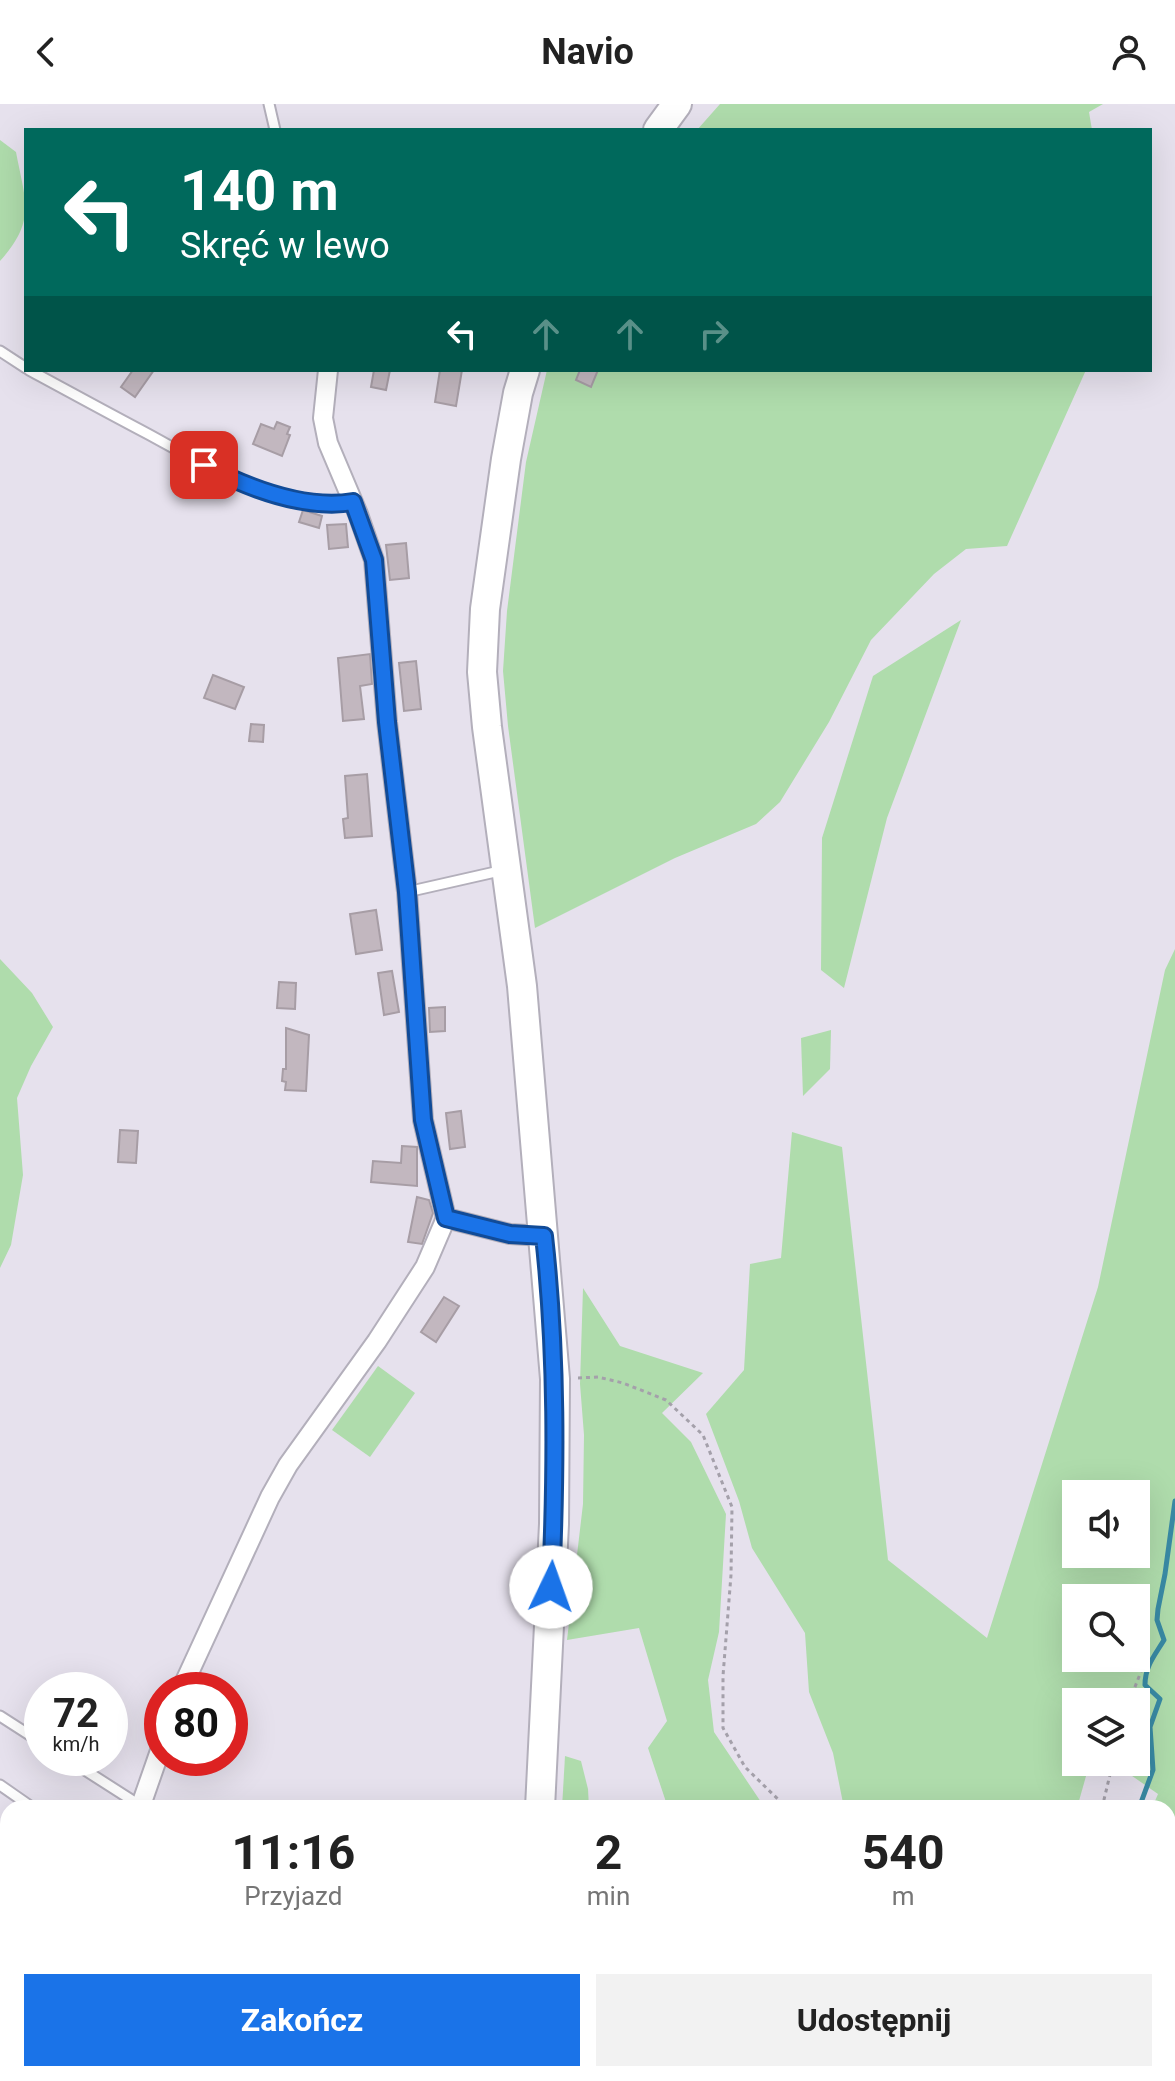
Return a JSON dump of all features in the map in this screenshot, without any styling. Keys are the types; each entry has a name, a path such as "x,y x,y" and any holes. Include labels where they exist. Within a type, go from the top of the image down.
{"highway":[{"path":"659,128 677,104"},
{"path":"524,372 506,459 485,609 482,672 522,986 555,1379 555,1489 540,1800"}],"street":[{"path":"189,1672 270,1497 288,1465 377,1341 425,1267 446,1218 423,1120 407,892 387,722 374,560 325,431 324,398 328,372"},
{"path":"446,1218 510,1234 544,1236"},
{"path":"142,1800 151,1776"}],"lane":[{"path":"269,104 275,128"},
{"path":"0,351 24,366"},
{"path":"34,372 229,478 284,497 330,506 353,502"},
{"path":"407,892 507,869"},
{"path":"0,1716 24,1731"},
{"path":"93,1776 129,1800"},
{"path":"0,1785 22,1800"}],"path":[{"path":"555,1379 598,1377 623,1383 666,1400 703,1435 732,1507 723,1728 745,1767 779,1800"},
{"path":"1104,1800 1110,1776"}],"green space":[{"path":"720,104 1103,104 1089,112 1092,128 699,128"},
{"path":"0,140 16,152 24,192 24,221 12,247 0,261"},
{"path":"547,372 1085,372 1007,546 966,549 934,574 871,640 829,722 780,802 756,824 675,858 535,928 503,671 507,611 526,462"},
{"path":"961,620 887,818 844,988 821,970 822,838 873,676"},
{"path":"1175,949 1175,1800 1155,1800 1158,1794 1132,1776 1150,1776 1150,1688 1062,1688 1062,1776 1086,1776 1079,1800 842,1800 833,1753 809,1692 805,1633 752,1548 739,1501 706,1414 744,1370 750,1264 781,1258 792,1132 842,1147 888,1560 987,1638 1098,1287 1165,970"},
{"path":"0,959 32,993 53,1027 17,1098 23,1175 11,1245 0,1268"},
{"path":"831,1030 830,1069 803,1096 801,1038"},
{"path":"583,1288 620,1346 703,1373 662,1413 691,1442 726,1514 719,1632 708,1680 714,1732 760,1800 665,1800 648,1748 667,1721 639,1628 567,1640 583,1504 584,1435 580,1384"},
{"path":"378,1366 415,1393 370,1457 332,1430"},
{"path":"565,1756 581,1761 589,1800 562,1800"}],"building":[{"path":"132,372 153,372 135,397 121,387"},
{"path":"374,372 390,372 386,390 371,387"},
{"path":"440,372 462,372 456,406 435,402"},
{"path":"579,372 597,372 591,387 576,380"},
{"path":"277,422 290,427 282,456 253,444 261,424 274,429"},
{"path":"303,510 322,516 319,528 299,522"},
{"path":"346,524 348,547 329,549 327,525"},
{"path":"406,543 409,578 390,580 386,545"},
{"path":"370,654 372,684 360,686 364,719 343,721 338,658"},
{"path":"416,661 421,709 404,711 399,663"},
{"path":"213,675 244,687 235,709 204,698"},
{"path":"251,724 264,725 263,742 249,741"},
{"path":"367,774 372,836 345,838 343,819 348,818 345,776"},
{"path":"376,910 382,950 356,954 350,914"},
{"path":"392,971 399,1012 384,1015 378,973"},
{"path":"279,982 296,983 295,1009 277,1008"},
{"path":"445,1007 445,1031 430,1032 429,1008"},
{"path":"286,1028 309,1035 306,1091 285,1090 286,1082 282,1081 283,1069 286,1069"},
{"path":"461,1111 465,1147 450,1149 446,1113"},
{"path":"120,1130 138,1131 136,1163 118,1162"},
{"path":"402,1146 417,1147 417,1186 371,1182 373,1161 401,1163"},
{"path":"417,1197 429,1200 433,1213 422,1244 408,1242"},
{"path":"444,1297 459,1306 436,1342 421,1332"}],"waterway":[{"path":"1142,1800 1153,1770 1150,1727 1160,1699 1145,1685 1145,1678 1164,1640 1157,1620 1175,1501"}],"route":[{"path":"204,465 229,478 284,497 330,506 353,502 374,560 387,722 407,892 423,1120 446,1218 510,1234 544,1236 555,1379 551,1587"}]}
